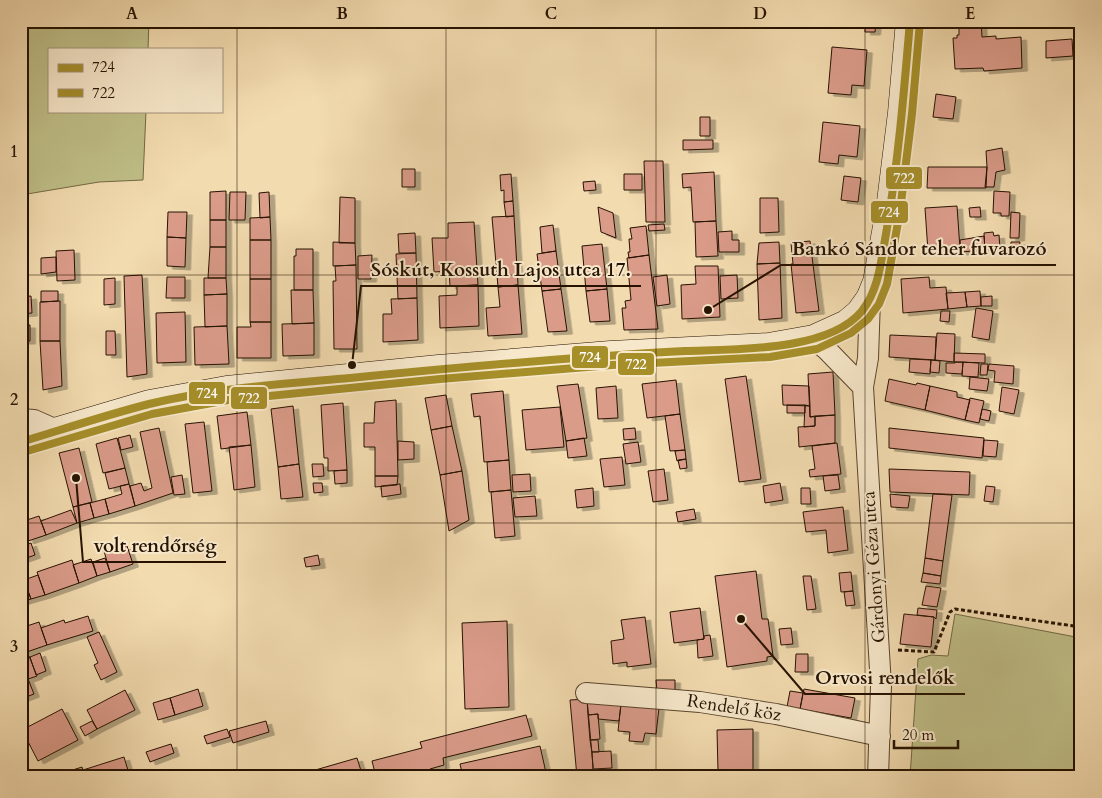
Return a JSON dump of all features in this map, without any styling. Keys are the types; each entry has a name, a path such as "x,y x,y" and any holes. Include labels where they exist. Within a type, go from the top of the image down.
{"street":[{"path":"21,442 150,404 227,390 449,368 611,355 769,348 814,339 847,324 860,313 870,299 877,282 890,210 902,113 910,21"},
{"name":"Gárdonyi Géza utca","path":"870,299 868,358 863,387 882,686 878,777"},
{"path":"814,339 863,387"},
{"path":"21,419 34,420 58,431"},
{"name":"Rendelő köz","path":"586,693 700,702 776,714 880,736"}],"path":[{"path":"880,649 934,652 950,612 955,608 1081,628"}],"shaded area":[{"path":"21,21 149,21 148,48 48,48 48,112 146,112 143,180 99,182 21,195"},
{"path":"955,614 1081,638 1081,777 910,777 918,659 931,655 948,656"}],"building":[{"path":"861,21 876,21 875,32 865,32 865,24 861,24"},
{"path":"959,21 981,21 982,37 996,36 996,39 1021,37 1022,68 984,71 983,68 955,69 953,38 957,38 957,35 959,35"},
{"path":"1072,39 1073,56 1046,58 1046,41"},
{"path":"832,47 867,50 864,86 852,85 851,95 828,93"},
{"path":"936,94 956,97 953,119 933,117"},
{"path":"700,117 710,117 710,136 700,136"},
{"path":"823,122 860,126 857,157 839,155 838,164 819,162"},
{"path":"683,140 713,140 713,149 683,150"},
{"path":"1002,148 1005,170 996,172 994,187 985,187 986,151"},
{"path":"644,161 663,161 665,222 646,222"},
{"path":"928,167 987,167 986,188 927,188"},
{"path":"402,169 415,169 415,187 402,187"},
{"path":"714,172 716,221 693,222 691,187 683,188 682,174"},
{"path":"511,174 513,201 504,202 504,190 501,191 500,175"},
{"path":"624,174 642,174 642,190 624,190"},
{"path":"844,176 861,178 858,202 841,200"},
{"path":"595,181 596,190 584,191 583,182"},
{"path":"226,191 226,220 210,220 210,192"},
{"path":"994,191 1010,192 1009,216 993,213"},
{"path":"230,192 246,192 245,220 229,220"},
{"path":"269,192 270,217 260,218 259,193"},
{"path":"340,197 355,198 355,243 339,243"},
{"path":"760,198 778,198 779,232 760,233"},
{"path":"513,201 514,216 506,217 504,202"},
{"path":"957,206 960,249 928,252 925,208"},
{"path":"598,207 613,213 616,238 601,232"},
{"path":"980,207 981,217 970,217 969,208"},
{"path":"168,212 187,212 186,238 167,237"},
{"path":"1011,212 1020,213 1019,238 1010,238"},
{"path":"514,216 518,285 498,287 492,217"},
{"path":"270,217 271,240 250,240 250,218"},
{"path":"210,220 226,220 226,247 210,247"},
{"path":"716,221 718,256 696,257 695,222"},
{"path":"474,222 478,285 450,286 449,271 434,272 432,238 448,238 448,223"},
{"path":"664,224 665,230 649,231 648,225"},
{"path":"553,225 556,251 542,253 540,227"},
{"path":"646,226 649,255 629,258 629,239 632,239 630,228"},
{"path":"732,231 732,240 739,240 739,252 719,252 718,232"},
{"path":"993,232 994,236 999,235 1000,249 985,250 984,233"},
{"path":"415,233 416,253 399,253 398,234"},
{"path":"984,236 985,250 961,252 960,240"},
{"path":"167,237 186,238 185,267 167,266"},
{"path":"250,240 271,240 271,279 250,279"},
{"path":"810,241 819,311 796,313 791,243"},
{"path":"333,242 355,243 356,265 333,266"},
{"path":"779,242 780,263 757,264 759,243"},
{"path":"1011,242 1020,242 1019,250 1011,250"},
{"path":"602,244 607,289 586,291 582,246"},
{"path":"210,247 226,247 226,278 208,278"},
{"path":"296,249 313,249 313,290 294,290 294,256 296,256"},
{"path":"74,250 75,280 57,281 56,251"},
{"path":"556,251 561,289 542,291 537,254"},
{"path":"416,253 417,298 398,299 396,254"},
{"path":"372,255 371,279 358,279 358,256"},
{"path":"649,255 658,329 624,330 622,308 626,308 625,301 631,300 627,258"},
{"path":"56,257 56,272 41,274 41,258"},
{"path":"780,263 782,318 759,320 757,264"},
{"path":"356,265 357,349 334,349 333,281 336,281 335,266"},
{"path":"695,266 718,266 720,317 682,319 681,285 696,284"},
{"path":"142,275 147,374 127,377 124,276"},
{"path":"667,275 670,304 657,306 653,277"},
{"path":"737,275 738,298 721,299 720,276"},
{"path":"167,277 185,277 185,298 166,298"},
{"path":"929,277 930,288 946,287 948,309 903,313 901,279"},
{"path":"115,278 115,304 104,305 104,279"},
{"path":"204,278 226,278 227,294 204,295"},
{"path":"250,279 271,279 271,322 250,322"},
{"path":"478,285 479,326 440,328 439,296 457,295 457,286"},
{"path":"518,285 522,334 488,336 486,308 500,307 498,287"},
{"path":"561,289 567,331 548,332 542,291"},
{"path":"607,289 610,321 590,322 586,291"},
{"path":"291,290 313,290 314,323 292,324"},
{"path":"41,291 58,291 58,301 41,302"},
{"path":"980,291 981,306 967,307 965,292"},
{"path":"965,292 967,307 948,309 946,293"},
{"path":"227,294 227,326 205,327 204,295"},
{"path":"31,296 32,313 21,314 21,297"},
{"path":"992,296 992,306 981,306 981,297"},
{"path":"417,298 418,340 383,342 383,314 392,314 391,299"},
{"path":"60,301 60,341 40,341 40,302"},
{"path":"976,308 993,311 989,340 972,337"},
{"path":"941,311 950,311 949,322 940,321"},
{"path":"185,312 186,362 157,363 156,313"},
{"path":"250,322 271,322 271,358 237,358 237,327 251,327"},
{"path":"314,323 314,355 283,356 282,324"},
{"path":"21,325 30,325 30,341 21,341"},
{"path":"227,326 229,364 195,365 194,327"},
{"path":"106,331 115,331 116,355 106,355"},
{"path":"937,333 955,334 954,362 935,360"},
{"path":"890,335 936,337 935,360 889,357"},
{"path":"40,341 60,341 62,386 43,390"},
{"path":"954,353 985,354 985,363 954,362"},
{"path":"910,359 931,360 930,374 909,372"},
{"path":"931,360 940,361 939,373 930,372"},
{"path":"963,362 962,374 946,373 946,363"},
{"path":"963,362 979,363 978,377 962,376"},
{"path":"981,364 988,364 987,375 980,375"},
{"path":"989,364 1014,366 1013,384 994,382 995,371 988,370"},
{"path":"833,372 835,415 810,417 808,374"},
{"path":"746,376 761,479 739,482 725,379"},
{"path":"970,377 989,379 987,391 969,389"},
{"path":"889,379 930,386 925,410 885,401"},
{"path":"676,380 680,414 647,418 642,384"},
{"path":"578,384 587,438 566,441 557,386"},
{"path":"782,385 809,386 810,406 783,405"},
{"path":"616,386 618,418 598,419 596,388"},
{"path":"930,386 957,392 957,397 970,400 965,420 925,410"},
{"path":"1002,387 1019,390 1014,414 999,411"},
{"path":"503,391 509,460 484,462 480,416 474,417 471,394"},
{"path":"446,395 452,426 431,430 425,398"},
{"path":"970,398 984,401 979,423 965,420"},
{"path":"396,400 398,476 375,476 375,447 364,447 364,423 374,423 375,402"},
{"path":"343,403 347,470 328,471 328,458 324,458 321,405"},
{"path":"787,405 805,405 805,413 787,413"},
{"path":"805,405 810,406 810,417 815,416 815,426 804,427"},
{"path":"293,406 299,464 278,467 271,409"},
{"path":"560,407 564,447 526,450 522,410"},
{"path":"982,409 991,411 989,421 980,419"},
{"path":"247,412 251,445 221,449 217,416"},
{"path":"680,414 685,450 670,451 665,416"},
{"path":"835,415 835,443 799,447 798,427 815,426 815,416"},
{"path":"204,422 212,491 193,493 185,424"},
{"path":"452,426 462,471 440,475 431,430"},
{"path":"159,428 173,493 135,506 130,486 141,483 144,491 152,488 140,432"},
{"path":"635,428 636,439 624,440 623,429"},
{"path":"889,428 984,438 982,458 889,448"},
{"path":"130,435 133,447 121,450 118,438"},
{"path":"117,438 125,468 103,473 96,444"},
{"path":"584,438 587,456 568,458 566,441"},
{"path":"984,440 998,441 996,457 983,456"},
{"path":"398,441 414,442 414,459 398,460"},
{"path":"638,442 641,462 626,464 623,444"},
{"path":"837,443 841,474 810,477 809,470 815,469 812,446"},
{"path":"251,445 255,487 234,490 229,447"},
{"path":"79,448 92,502 73,507 59,453"},
{"path":"685,450 686,459 677,461 675,451"},
{"path":"622,457 625,485 604,487 600,459"},
{"path":"686,459 687,468 680,469 678,460"},
{"path":"509,460 511,490 489,492 487,462"},
{"path":"299,464 303,497 281,499 278,467"},
{"path":"312,464 323,464 324,476 313,477"},
{"path":"125,468 129,484 109,489 105,473"},
{"path":"664,469 668,500 653,502 648,471"},
{"path":"889,469 970,472 969,495 890,492"},
{"path":"347,470 347,483 335,484 334,471"},
{"path":"462,471 469,520 449,531 440,475"},
{"path":"530,474 531,491 513,492 512,475"},
{"path":"182,475 185,494 174,495 171,477"},
{"path":"838,475 840,489 825,491 823,476"},
{"path":"375,476 398,476 397,485 375,487"},
{"path":"313,483 322,483 323,492 314,493"},
{"path":"780,483 783,500 765,503 763,486"},
{"path":"129,484 135,506 109,514 105,499 122,494 120,486"},
{"path":"400,484 401,494 382,497 381,486"},
{"path":"986,486 995,487 993,502 984,501"},
{"path":"593,488 594,506 577,508 575,490"},
{"path":"801,488 810,488 811,504 801,504"},
{"path":"511,490 515,536 495,538 491,492"},
{"path":"890,494 910,496 908,508 891,507"},
{"path":"933,494 952,495 943,561 925,558"},
{"path":"535,496 537,516 515,517 513,498"},
{"path":"105,499 109,514 94,518 90,503"},
{"path":"90,503 94,518 77,523 73,507"},
{"path":"843,507 848,550 828,553 826,530 806,532 803,512"},
{"path":"694,509 696,519 678,522 676,512"},
{"path":"71,510 77,523 46,535 41,521"},
{"path":"39,516 46,535 28,541 21,522"},
{"path":"31,543 35,555 21,560 21,547"},
{"path":"127,546 133,564 110,572 104,551"},
{"path":"318,555 320,565 306,567 304,558"},
{"path":"105,558 110,572 97,576 93,562"},
{"path":"925,558 943,561 941,576 923,573"},
{"path":"91,559 97,576 79,583 73,565"},
{"path":"72,560 79,583 45,595 37,572"},
{"path":"756,571 762,619 768,619 773,656 767,657 767,661 727,667 715,576"},
{"path":"851,572 853,591 841,592 839,573"},
{"path":"923,573 941,576 940,584 921,582"},
{"path":"38,575 45,595 31,599 24,580"},
{"path":"803,576 811,576 816,609 807,610"},
{"path":"21,578 23,578 31,599 21,602"},
{"path":"926,586 941,588 937,607 922,605"},
{"path":"853,591 855,605 846,606 844,592"},
{"path":"700,608 704,639 674,643 670,612"},
{"path":"918,608 937,610 936,619 934,617 917,615"},
{"path":"904,614 934,617 931,647 900,644"},
{"path":"88,616 93,631 47,645 41,628 64,620 65,623"},
{"path":"645,617 651,664 627,667 627,662 613,664 611,641 624,639 621,620"},
{"path":"507,621 509,707 465,709 462,623"},
{"path":"39,622 47,645 21,654 21,628"},
{"path":"791,628 793,644 781,645 779,629"},
{"path":"99,632 117,672 101,680 94,665 98,663 87,637"},
{"path":"710,635 713,656 698,658 697,640 704,639 704,636"},
{"path":"40,653 46,671 36,675 30,657"},
{"path":"796,654 808,654 808,672 795,672"},
{"path":"29,656 37,676 28,679 34,694 21,699 21,659"},
{"path":"656,680 675,680 675,692 657,692"},
{"path":"198,689 203,706 175,715 170,698"},
{"path":"804,689 855,698 851,718 800,709"},
{"path":"125,690 135,710 97,729 87,710"},
{"path":"790,691 803,693 800,709 787,707"},
{"path":"170,698 175,715 158,720 153,703"},
{"path":"587,699 594,777 577,777 570,700"},
{"path":"587,699 621,704 619,721 598,719 598,714 588,715"},
{"path":"621,704 659,708 656,734 645,733 643,742 629,741 630,732 618,731"},
{"path":"62,709 78,740 38,761 22,730"},
{"path":"598,714 600,739 590,740 588,715"},
{"path":"526,715 532,736 443,758 444,765 430,769 432,777 376,777 372,761 422,748 420,742"},
{"path":"92,721 97,729 85,736 80,727"},
{"path":"266,721 269,732 233,743 229,731"},
{"path":"227,729 230,737 207,744 204,736"},
{"path":"753,729 753,770 718,771 717,730"},
{"path":"590,740 598,740 599,752 592,752"},
{"path":"171,744 174,753 150,762 146,752"},
{"path":"540,746 547,777 463,777 460,764"},
{"path":"611,751 612,768 593,769 592,752"},
{"path":"124,757 130,777 86,777 83,770"},
{"path":"357,758 363,777 291,777"},
{"path":"82,767 86,777 51,777"}],"transit line":[{"name":"724","path":"21,442 149,404 224,390 559,359 780,346 827,334 847,324 862,311 868,302 879,274 897,155 910,21"},
{"name":"722","path":"24,452 152,414 228,400 440,379 612,365 770,357 817,349 851,333 868,319 879,304 887,284 900,211 912,114 920,22"}],"place":[{"name":"Bankó Sándor teher fuvarozó","path":"708,310"},
{"name":"Sóskút, Kossuth Lajos utca 17.","path":"352,365"},
{"name":"volt rendőrség","path":"76,478"},
{"name":"Orvosi rendelők","path":"741,619"}]}
